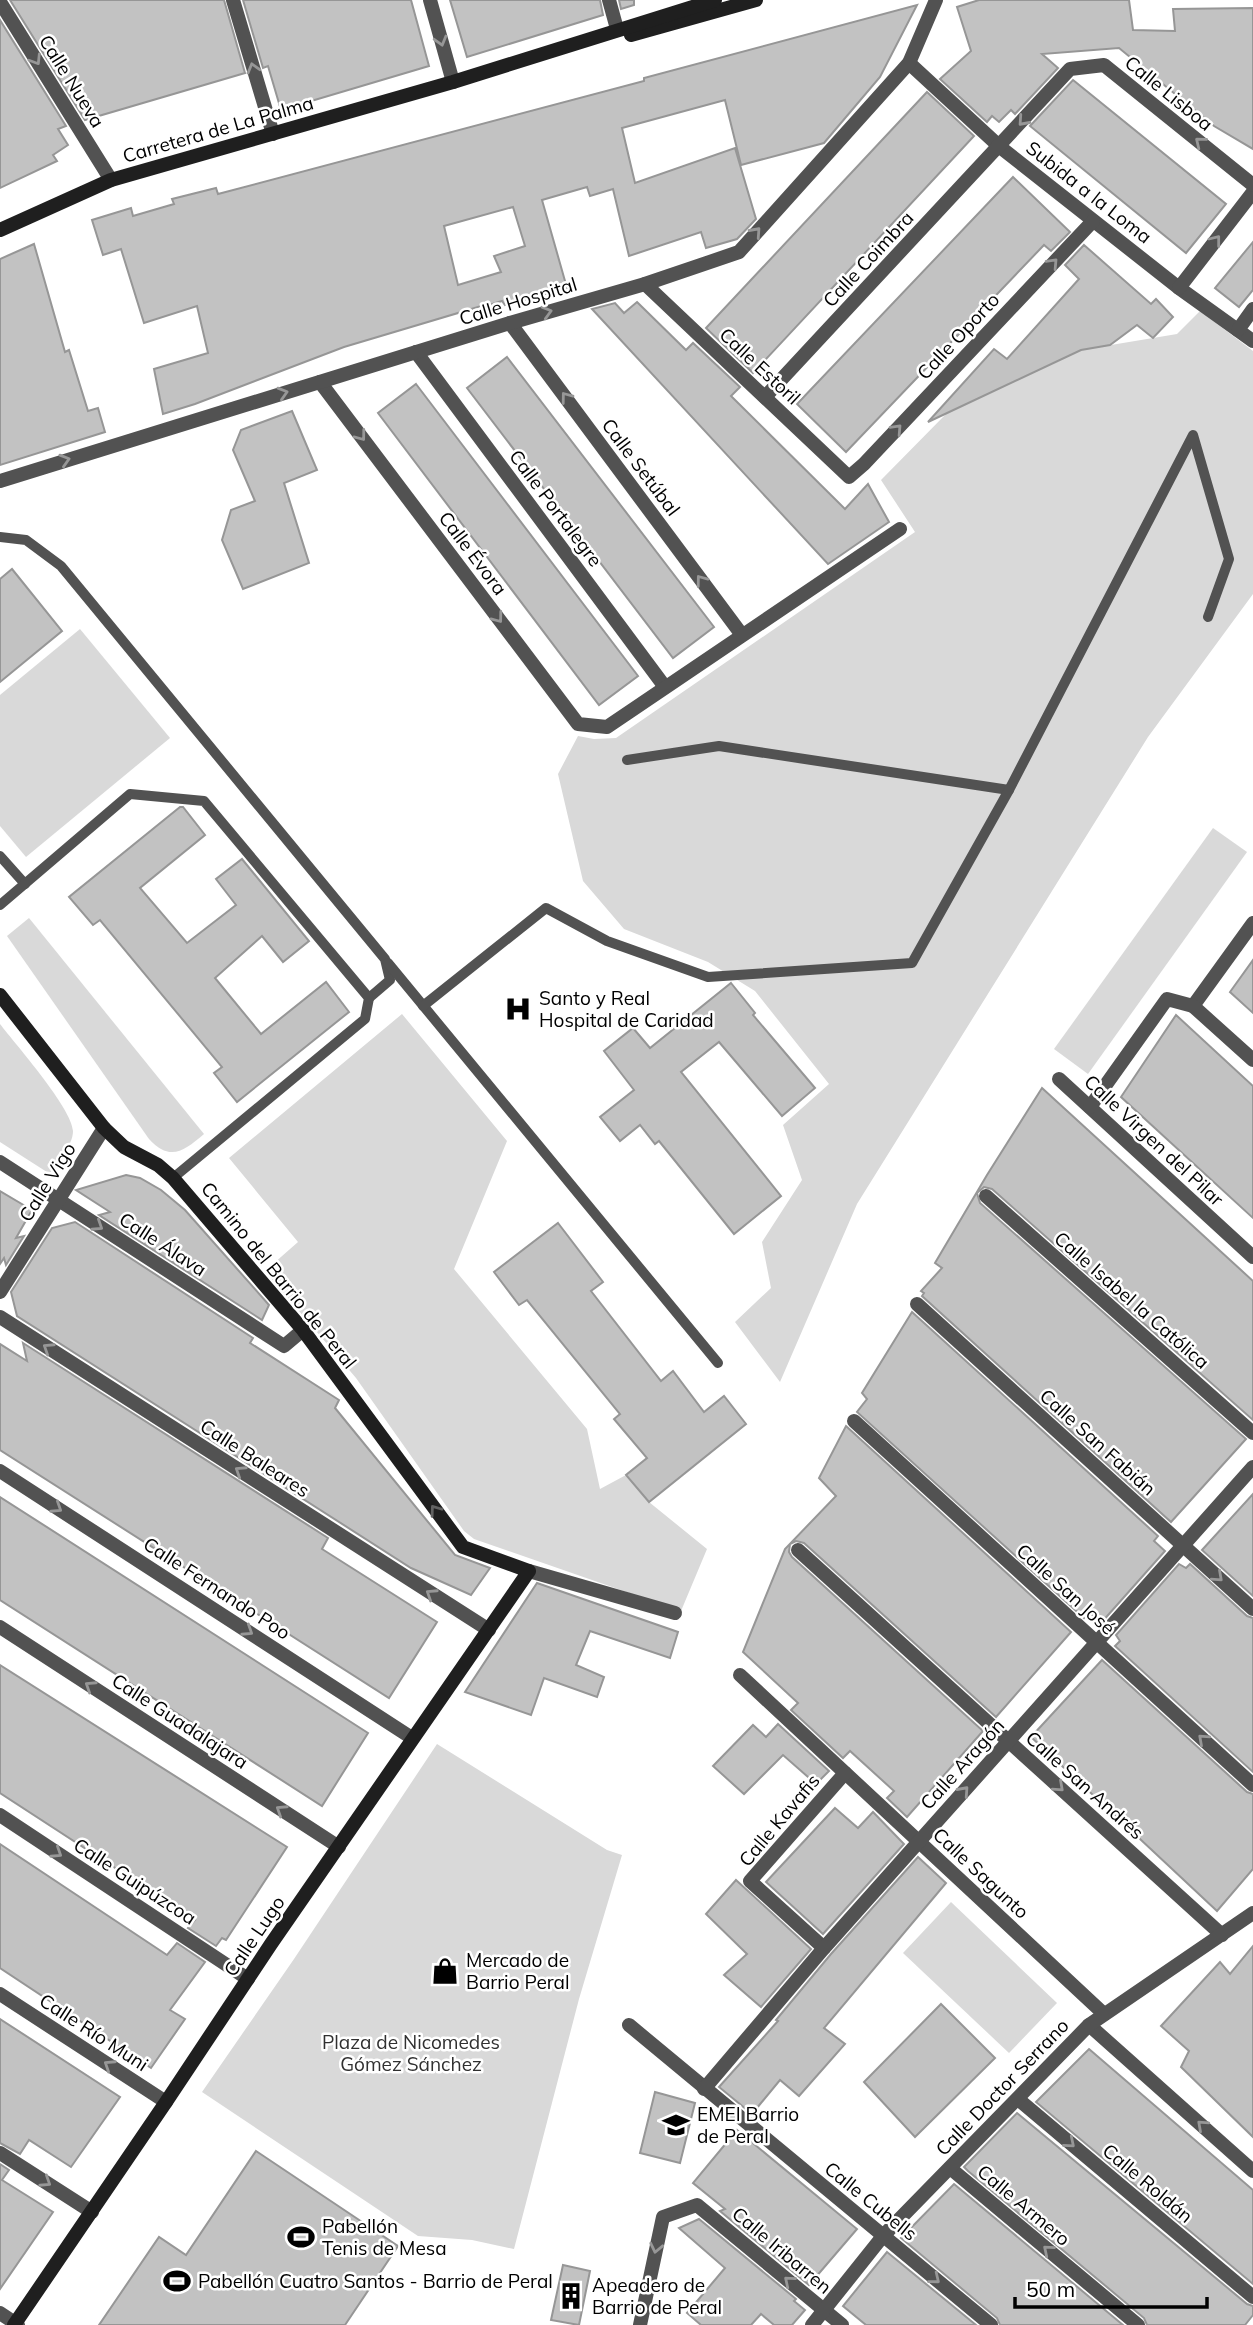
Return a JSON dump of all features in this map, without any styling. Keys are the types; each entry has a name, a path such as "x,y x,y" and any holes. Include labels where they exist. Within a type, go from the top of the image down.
{"street":[{"path":"233,0 273,134"},
{"path":"429,0 453,82"},
{"path":"576,50 590,42 613,36 617,29 609,0"},
{"name":"Carretera de La Palma","path":"453,82 715,0"},
{"path":"707,14 737,0"},
{"name":"Carretera de La Palma","path":"0,230 111,180 453,82 756,0"},
{"name":"Calle Hospital","path":"0,481 510,323 645,284 739,252 909,63 936,0"},
{"name":"Calle Nueva","path":"0,2 111,180"},
{"name":"Subida a la Loma","path":"909,63 1000,146 1179,288 1253,341"},
{"name":"Calle Lisboa","path":"1000,146 1070,69 1104,65 1253,185"},
{"name":"Calle Coimbra","path":"765,397 1000,146"},
{"path":"1179,288 1253,192"},
{"name":"Calle Oporto","path":"849,477 1093,220"},
{"name":"Calle Estoril","path":"645,284 849,477"},
{"path":"1238,330 1253,309"},
{"name":"Calle Setúbal","path":"510,323 742,635"},
{"name":"Calle Portalegre","path":"416,352 665,687"},
{"name":"Calle Évora","path":"320,382 578,724 607,727 665,687"},
{"path":"665,687 900,529"},
{"path":"1193,1006 1253,923"},
{"name":"Camino del Barrio de Peral","path":"0,995 104,1128 124,1147 158,1165 173,1178 303,1330 463,1547 529,1571"},
{"path":"1090,1107 1167,999 1193,1006 1253,1060"},
{"name":"Calle Virgen del Pilar","path":"1059,1079 1253,1257"},
{"name":"Calle Vigo","path":"0,1293 104,1128"},
{"name":"Calle Álava","path":"0,1162 284,1346 303,1330"},
{"name":"Calle Isabel la Católica","path":"986,1196 1253,1433"},
{"name":"Calle San Fabián","path":"917,1304 1253,1609"},
{"name":"Calle Baleares","path":"0,1317 489,1630"},
{"name":"Calle San José","path":"854,1421 1253,1786"},
{"name":"Calle Aragón","path":"704,2089 824,1948 1253,1467"},
{"name":"Calle Fernando Poo","path":"0,1471 412,1738"},
{"name":"Calle San Andrés","path":"798,1550 1222,1935"},
{"path":"529,1571 675,1613"},
{"name":"Calle Lugo","path":"16,2324 412,1738 529,1571"},
{"name":"Calle Guadalajara","path":"0,1627 339,1847"},
{"name":"Calle Sagunto","path":"740,1675 1104,2014"},
{"name":"Calle Kavafis","path":"824,1948 750,1881 845,1773"},
{"name":"Calle Guipúzcoa","path":"0,1815 248,1979"},
{"name":"Calle Doctor Serrano","path":"812,2325 883,2236 1089,2025 1253,1913"},
{"name":"Calle Río Muni","path":"0,1994 166,2102"},
{"name":"Calle Cubells","path":"629,2025 991,2325"},
{"path":"1089,2025 1253,2171"},
{"name":"Calle Roldán","path":"1018,2099 1253,2297"},
{"path":"0,2153 92,2212"},
{"name":"Calle Armero","path":"950,2168 1138,2325"},
{"name":"Calle Iribarren","path":"640,2325 663,2217 697,2205 842,2325"},
{"path":"0,2313 16,2324"}],"lane":[{"path":"423,1006 546,908 607,941 708,977 912,962 1009,790 1193,435 1229,559 1208,617"},
{"path":"0,537 26,540 61,566 718,1363"},
{"path":"627,760 719,746 1009,790"},
{"path":"0,905 130,794 204,801 369,998"},
{"path":"0,856 25,884"},
{"path":"173,1178 365,1019 369,998 390,981 385,959"}],"green space":[{"path":"1200,311 1253,351 1253,594 1148,737 857,1204 780,1382 735,1322 771,1288 762,1242 802,1180 783,1125 829,1084 755,991 708,962 624,929 583,881 558,774 578,736 594,739 616,738 915,532 881,480 946,414 1081,350 1177,334"},
{"path":"80,629 170,738 26,857 0,826 0,695"},
{"path":"1213,828 1247,852 1088,1074 1054,1049"},
{"path":"29,918 204,1134 190,1145 177,1152 170,1152 149,1139 7,936"},
{"path":"402,1014 507,1141 454,1269 587,1429 600,1489 626,1475 649,1502 707,1549 681,1611 474,1539 464,1531 356,1378 265,1271 298,1242 229,1158"},
{"path":"0,1024 54,1093 70,1121 72,1137 50,1174 0,1142"},
{"name":"Plaza de Nicomedes Gómez Sánchez","path":"437,1744 607,1850 622,1855 579,1999 514,2249 472,2240 418,2236 202,2092"},
{"path":"951,1902 1057,2003 1009,2053 903,1953"}],"building":[{"path":"10,0 224,0 245,73 85,120"},
{"path":"243,0 411,0 429,66 281,110 268,66 263,68"},
{"path":"450,0 600,0 603,15 467,57"},
{"path":"619,0 634,0 634,5 621,9"},
{"path":"979,0 1129,0 1133,30 1175,31 1173,9 1253,8 1253,149 1214,126 1119,48 1042,54 1058,68 1015,114 1011,110 999,122 992,116 987,122 940,79 971,51 957,7"},
{"path":"917,5 880,77 824,143 741,165 725,100 622,128 635,183 735,148 756,219 737,239 706,248 701,232 629,256 613,189 590,196 587,187 542,200 567,288 505,305 502,301 485,305 344,347 163,414 154,369 208,353 197,306 144,323 121,249 103,255 92,220 131,208 133,216 174,204 172,199 216,188 218,194 644,81 644,78","holes":["513,207 525,246 494,256 501,272 458,285 444,226"]},
{"path":"0,20 66,126 58,129 68,145 53,155 57,161 0,188"},
{"path":"1073,80 1226,204 1186,253 1030,126"},
{"path":"927,92 974,136 753,373 706,328"},
{"path":"1013,177 1070,232 1051,251 1044,245 846,452 797,404"},
{"path":"1253,242 1253,290 1239,307 1215,288"},
{"path":"34,244 65,352 69,350 88,411 98,408 105,432 0,465 0,259"},
{"path":"1084,245 1151,304 1156,299 1173,317 1153,338 1137,325 1110,345 1081,350 928,422 994,349 1007,359 1079,279 1065,265"},
{"path":"637,302 686,350 693,343 740,387 731,396 845,509 868,484 889,522 828,564 592,309 615,303 624,313"},
{"path":"507,357 714,627 673,658 467,388"},
{"path":"416,384 638,676 599,705 378,413"},
{"path":"292,411 317,470 284,483 309,563 243,589 222,540 231,510 255,501 233,450 241,430"},
{"path":"12,569 62,631 0,682 0,579"},
{"path":"183,807 205,835 140,888 187,943 236,905 216,879 242,859 309,941 283,962 262,936 215,978 261,1034 326,982 349,1012 237,1102 214,1073 222,1067 100,920 93,925 69,897"},
{"path":"1253,960 1253,1013 1230,992"},
{"path":"731,983 755,1013 753,1015 815,1088 782,1116 719,1042 681,1072 781,1196 734,1234 659,1141 655,1144 640,1125 620,1141 600,1117 634,1090 604,1051 633,1028 650,1048"},
{"path":"1176,1015 1253,1086 1253,1218 1121,1097"},
{"path":"1042,1088 1253,1281 1253,1420 992,1189 984,1187 977,1193 980,1203 1246,1439 1171,1522 922,1296 924,1293 921,1291 942,1268 935,1263 987,1175"},
{"path":"126,1175 140,1178 161,1190 185,1210 269,1305 262,1320 99,1215 110,1212 76,1190"},
{"path":"0,1191 32,1210 16,1238 24,1236 6,1265 4,1258 0,1264"},
{"path":"75,1222 253,1338 250,1343 339,1400 335,1408 455,1555 490,1568 471,1595 411,1568 17,1316 11,1292 52,1228"},
{"path":"558,1223 603,1282 591,1291 661,1381 673,1371 704,1412 724,1396 746,1424 649,1502 626,1475 647,1458 614,1419 620,1414 527,1300 519,1305 494,1272"},
{"path":"912,1312 1158,1536 1154,1541 1165,1551 1101,1623 1089,1612 1084,1618 857,1412 867,1399 862,1393"},
{"path":"23,1343 328,1538 322,1549 437,1622 389,1698 0,1450 0,1344 27,1361"},
{"path":"846,1426 1071,1632 996,1717 804,1543 796,1541 790,1544 789,1552 792,1557 983,1731 907,1817 887,1798 894,1791 850,1751 843,1758 791,1710 798,1703 743,1652 785,1549 836,1496 819,1478"},
{"path":"1253,1494 1253,1596 1202,1550"},
{"path":"0,1497 368,1733 322,1806 0,1600"},
{"path":"1179,1564 1186,1568 1190,1564 1247,1616 1253,1618 1253,1772 1115,1646 1120,1641 1116,1635"},
{"path":"537,1583 678,1632 670,1658 590,1631 576,1665 604,1677 597,1697 544,1678 531,1715 465,1692"},
{"path":"1102,1660 1247,1792 1253,1794 1253,1869 1217,1911 1031,1737"},
{"path":"0,1665 287,1847 226,1940 222,1938 216,1946 188,1928 195,1920 0,1793"},
{"path":"778,1724 829,1771 816,1784 783,1755 744,1794 713,1766 753,1725 766,1737"},
{"path":"835,1808 858,1828 873,1812 904,1844 823,1934 766,1882"},
{"path":"0,1844 167,1955 177,1943 205,1962 170,2010 185,2019 151,2068 0,1968"},
{"path":"918,1857 946,1883 824,2028 845,2044 799,2096 780,2080 752,2114 719,2087 778,2021 776,2020 831,1954"},
{"path":"736,1880 811,1949 761,2007 724,1975 747,1954 706,1914"},
{"path":"1253,1946 1253,2137 1181,2067 1189,2051 1161,2026 1220,1962 1230,1974"},
{"path":"941,2004 995,2058 915,2137 864,2082"},
{"path":"0,2019 120,2097 71,2167 29,2140 20,2154 0,2143"},
{"path":"1089,2049 1253,2190 1253,2284 1036,2102"},
{"path":"655,2092 695,2103 680,2163 640,2153"},
{"path":"1017,2113 1247,2304 1253,2306 1253,2315 1245,2325 1147,2325 1144,2318 968,2171 964,2167"},
{"path":"737,2130 857,2229 809,2285 720,2211 725,2209 693,2183"},
{"path":"256,2151 398,2246 345,2325 99,2325 159,2237 186,2255"},
{"path":"0,2164 9,2170 2,2180 53,2212 0,2289"},
{"path":"954,2184 1123,2325 1000,2325 997,2318 901,2238"},
{"path":"699,2219 796,2299 794,2301 805,2310 792,2325 774,2325 761,2314 751,2325 701,2325 687,2313 725,2268 679,2228"},
{"path":"887,2252 976,2325 866,2325 843,2306"},
{"name":"Apeadero de Barrio de Peral","path":"563,2265 590,2271 579,2325 551,2320"}],"place":[{"name":"Santo y Real Hospital de Caridad","path":"518,1009"},
{"name":"Mercado de Barrio Peral","path":"445,1971"},
{"name":"EMEI Barrio de Peral","path":"676,2125"},
{"name":"Pabellón Tenis de Mesa","path":"301,2237"},
{"name":"Pabellón Cuatro Santos - Barrio de Peral","path":"177,2281"},
{"name":"Apeadero de Barrio de Peral","path":"571,2296"}]}
